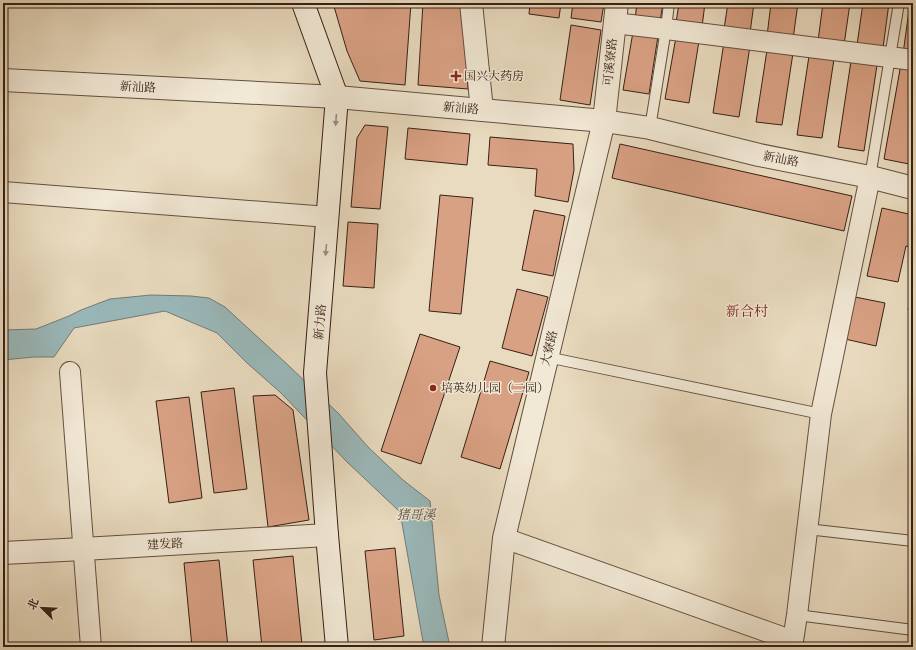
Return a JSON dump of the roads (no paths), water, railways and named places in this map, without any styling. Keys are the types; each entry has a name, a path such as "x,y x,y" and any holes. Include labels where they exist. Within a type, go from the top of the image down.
{"street":[{"name":"新力路","path":"304,3 344,97 328,217 323,380 327,457 327,535 337,647"},
{"path":"317,3 344,97 323,380"},
{"path":"472,3 482,110"},
{"path":"615,13 666,29 913,60"},
{"name":"可溪寮路","path":"604,121 615,13"},
{"name":"新汕路","path":"3,80 344,97 604,121 650,128 759,155 870,177 913,188"},
{"name":"大寮路","path":"492,647 504,538 604,121"},
{"path":"504,538 792,644 797,614 821,414 870,177"},
{"path":"3,192 328,217"},
{"path":"70,372 91,647"},
{"path":"327,457 349,647"},
{"name":"建发路","path":"3,553 327,535"}],"lane":[{"path":"650,128 669,3"},
{"path":"870,177 899,3"},
{"path":"547,357 821,414"},
{"path":"807,529 913,541"},
{"path":"797,614 913,630"}],"water":[{"name":"猪哥溪","path":"151,295 209,298 225,307 339,414 369,448 403,480 430,501 439,595 450,647 424,647 400,512 347,462 281,393 247,363 217,333 165,311 74,328 54,357 3,360 3,330 36,329 110,299"}],"place":[{"name":"国兴大药房","path":"456,76"},
{"name":"培英幼儿园（二园）","path":"433,388"}],"district":[{"name":"新合村","path":"747,311"}]}
